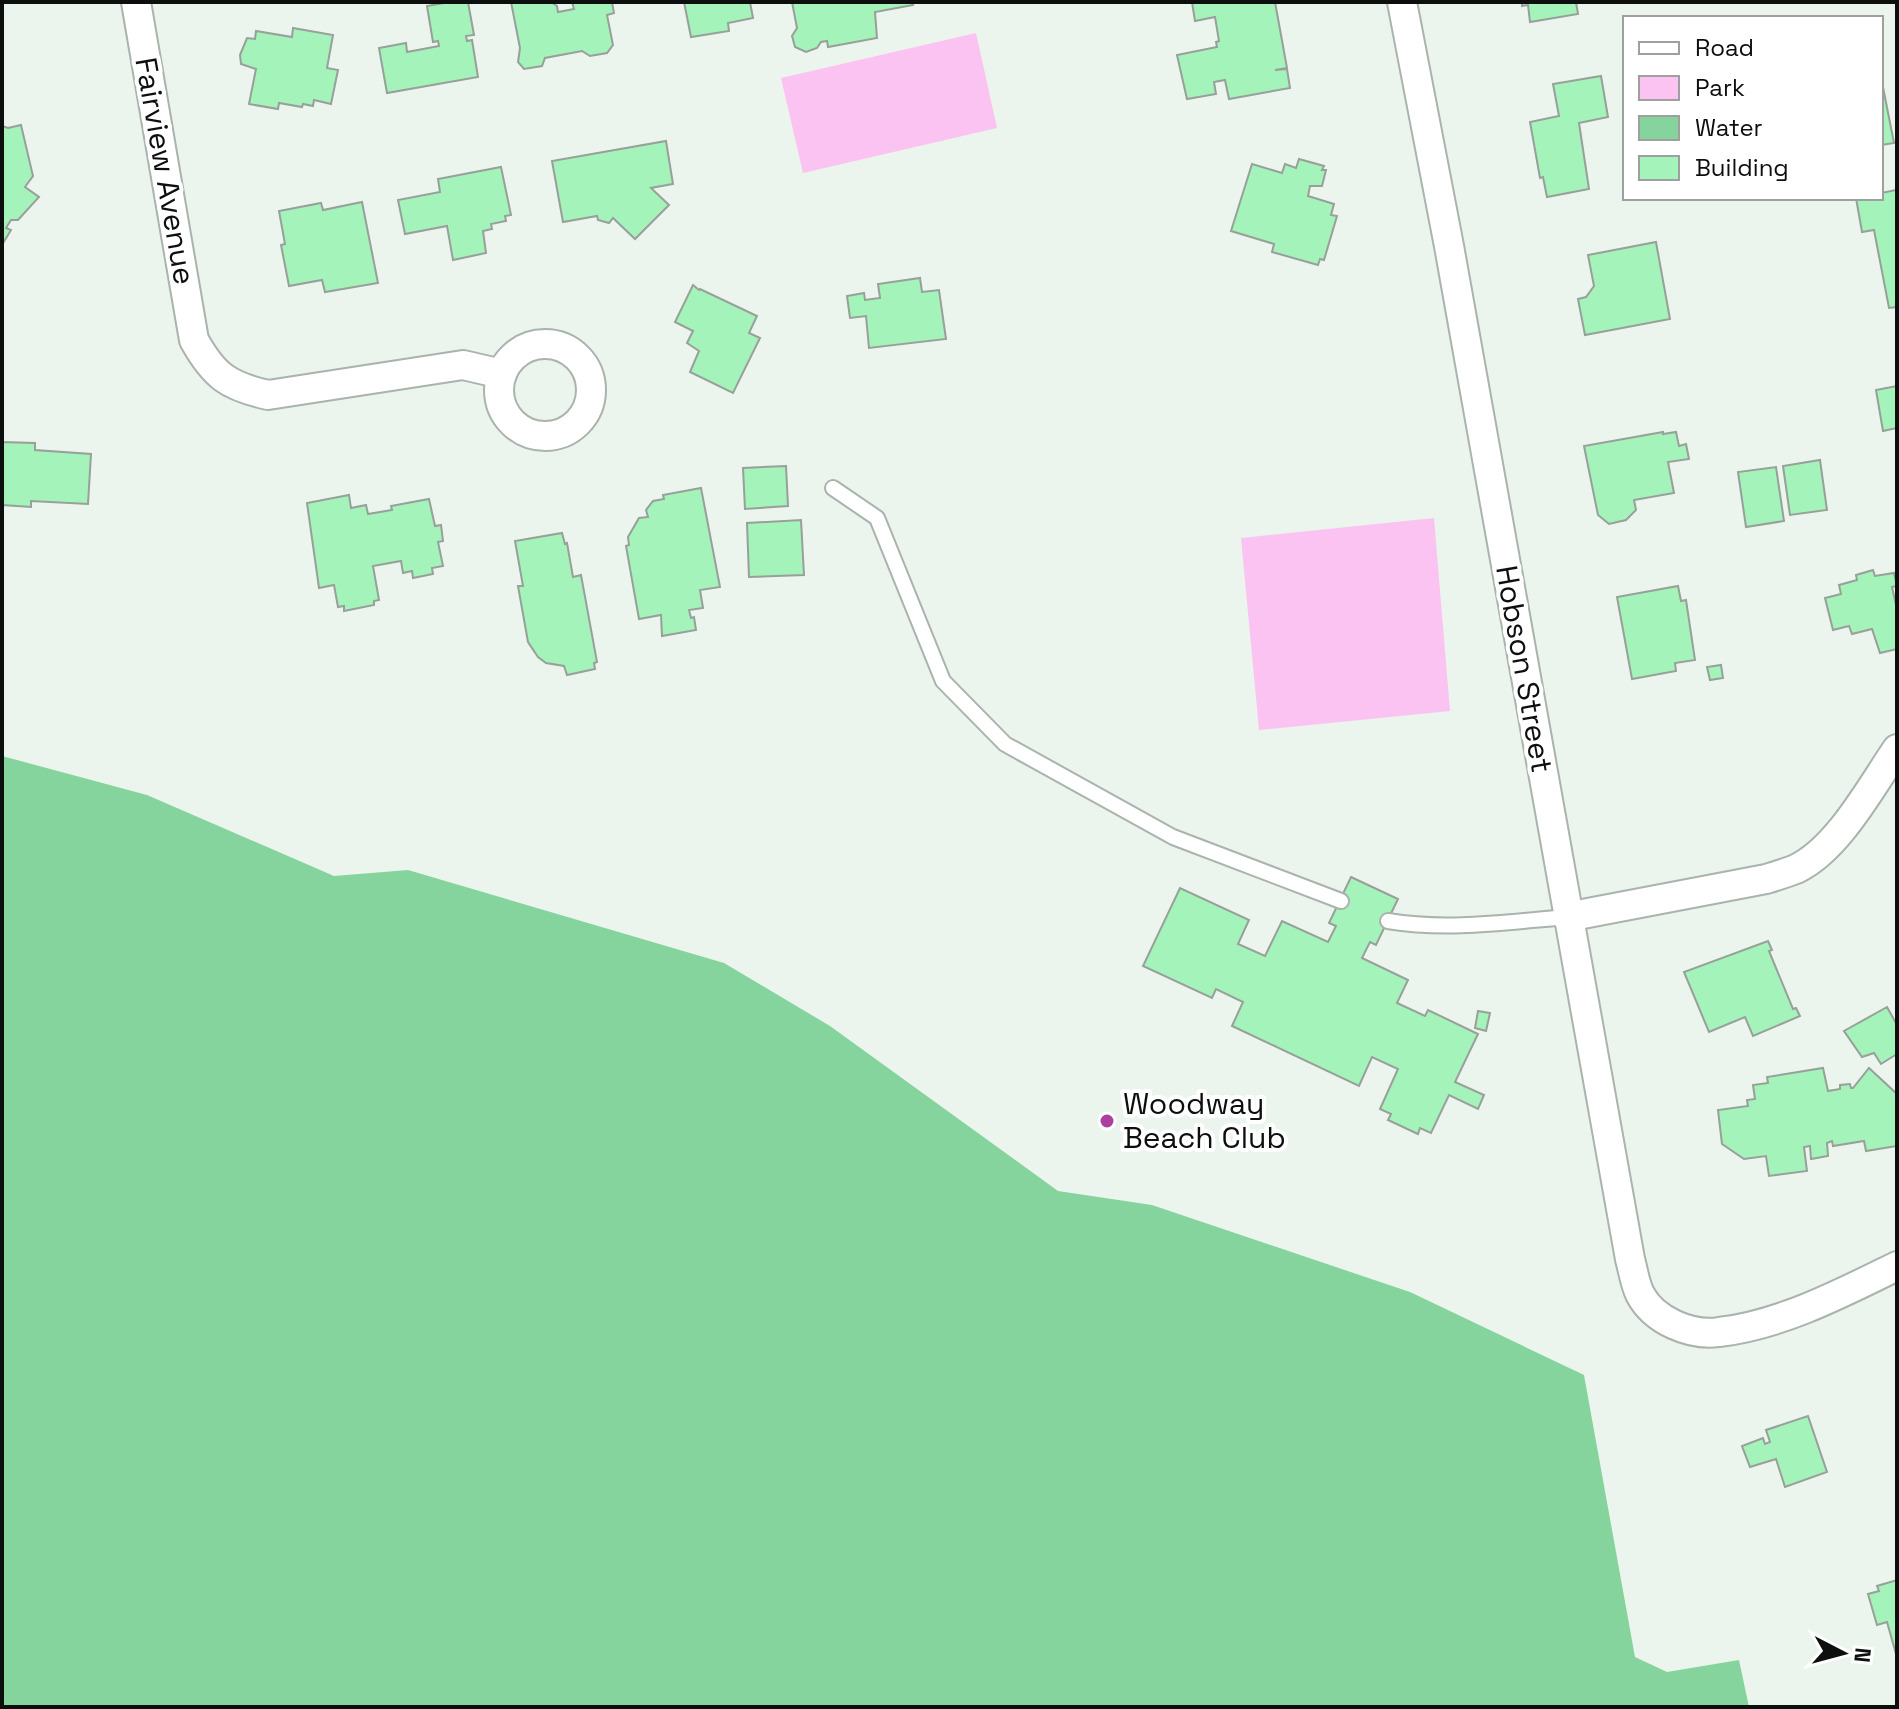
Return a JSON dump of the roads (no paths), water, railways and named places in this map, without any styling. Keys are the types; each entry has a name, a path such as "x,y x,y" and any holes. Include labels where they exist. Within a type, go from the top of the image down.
{"street":[{"name":"Fairview Avenue","path":"136,2 194,340 204,359 220,377 240,389 268,395 463,365 502,374"},
{"name":"Hobson Street","path":"1402,2 1449,246 1567,917 1630,1259 1640,1294 1670,1323 1691,1331 1717,1333 1759,1323 1814,1303 1897,1266"},
{"path":"1567,917 1766,879 1798,868 1818,854 1847,823 1897,749"}],"lane":[{"path":"833,488 877,518 943,681 1005,744 1173,837 1341,901"},
{"path":"1388,921 1423,927 1567,917"}],"water":[{"path":"2,756 147,795 334,876 408,870 724,963 830,1026 1058,1191 1152,1205 1410,1292 1584,1375 1635,1657 1667,1672 1739,1660 1749,1707 2,1707"}],"place":[{"name":"Woodway Beach Club","path":"1107,1121"}]}
